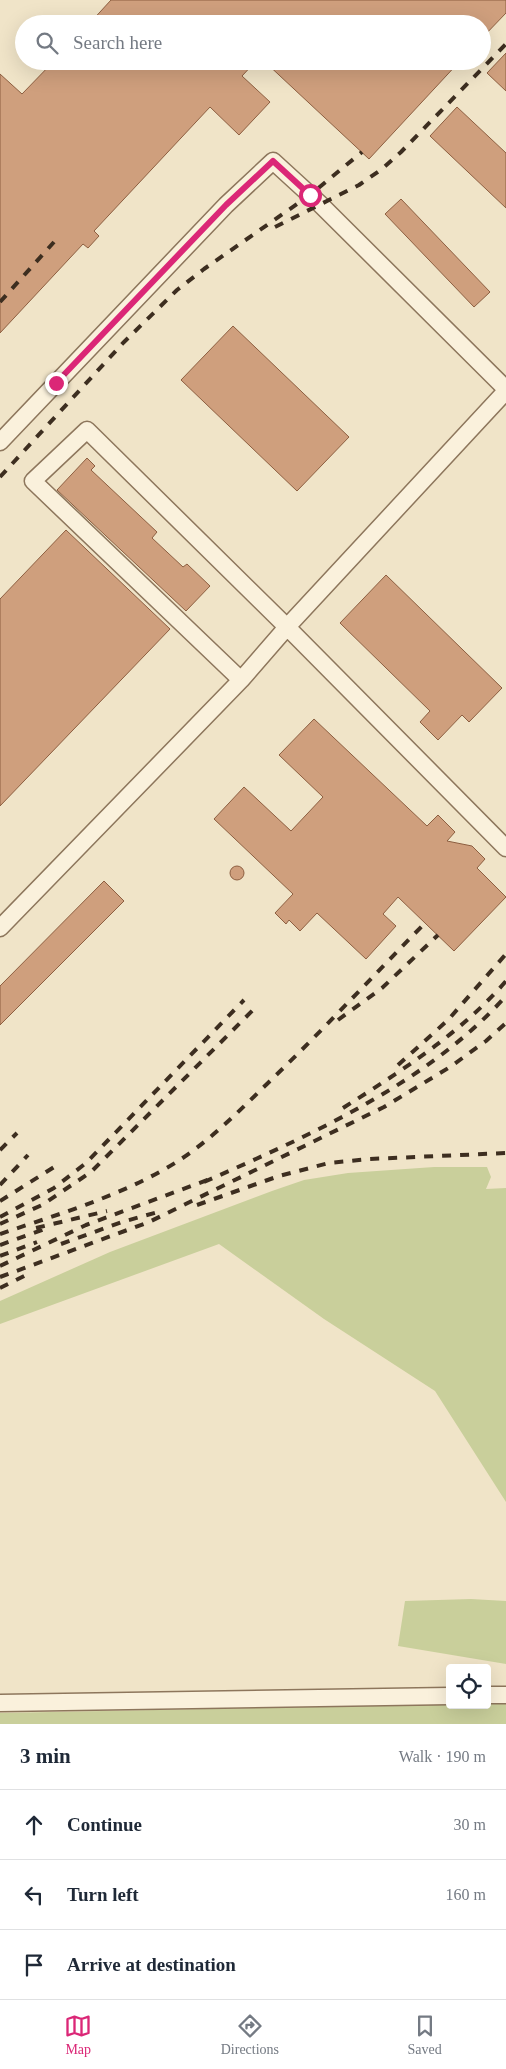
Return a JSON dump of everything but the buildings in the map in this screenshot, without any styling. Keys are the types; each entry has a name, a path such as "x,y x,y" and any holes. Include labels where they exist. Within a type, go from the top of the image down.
{"street":[{"path":"0,442 226,205 273,161 320,204 506,390 287,627 241,680 0,928"},
{"path":"241,680 33,481 87,430 287,627 506,848"},
{"path":"491,1695 506,1694"},
{"path":"0,1703 446,1696"}],"green space":[{"path":"434,1167 487,1167 491,1177 486,1189 506,1188 506,1502 435,1391 324,1319 219,1244 0,1324 0,1301 110,1252 272,1191 304,1180 348,1173"},
{"path":"471,1599 506,1601 506,1664 398,1646 405,1601"},
{"path":"506,1702 506,1724 0,1724 0,1713 446,1704 446,1709 491,1709 491,1703"}],"railway":[{"path":"491,59 506,44"},
{"path":"275,227 359,185 382,169 481,70"},
{"path":"0,477 123,343 177,290 310,195 362,152"},
{"path":"0,302 54,242"},
{"path":"0,1234 111,1195 154,1175 188,1154 224,1125 289,1063 425,923"},
{"path":"338,1020 382,988 438,935"},
{"path":"398,1065 448,1020 506,954"},
{"path":"343,1108 408,1066 450,1035 506,981"},
{"path":"204,1182 325,1126 404,1081 441,1055 475,1027 506,996"},
{"path":"0,1217 54,1188 86,1163 244,1000"},
{"path":"0,1224 42,1205 91,1172 253,1010"},
{"path":"0,1277 149,1222 384,1107 450,1067 486,1041 506,1023"},
{"path":"0,1150 17,1133"},
{"path":"197,1205 279,1176 329,1163 370,1159 506,1153"},
{"path":"0,1185 28,1155"},
{"path":"0,1201 59,1164"},
{"path":"0,1266 86,1225 210,1179"},
{"path":"36,1228 107,1211"},
{"path":"61,1244 122,1222 158,1212"},
{"path":"0,1245 45,1229"},
{"path":"0,1256 37,1242"},
{"path":"0,1288 32,1272"}],"route":[{"path":"56,383 226,205 273,161 310,195"}]}
